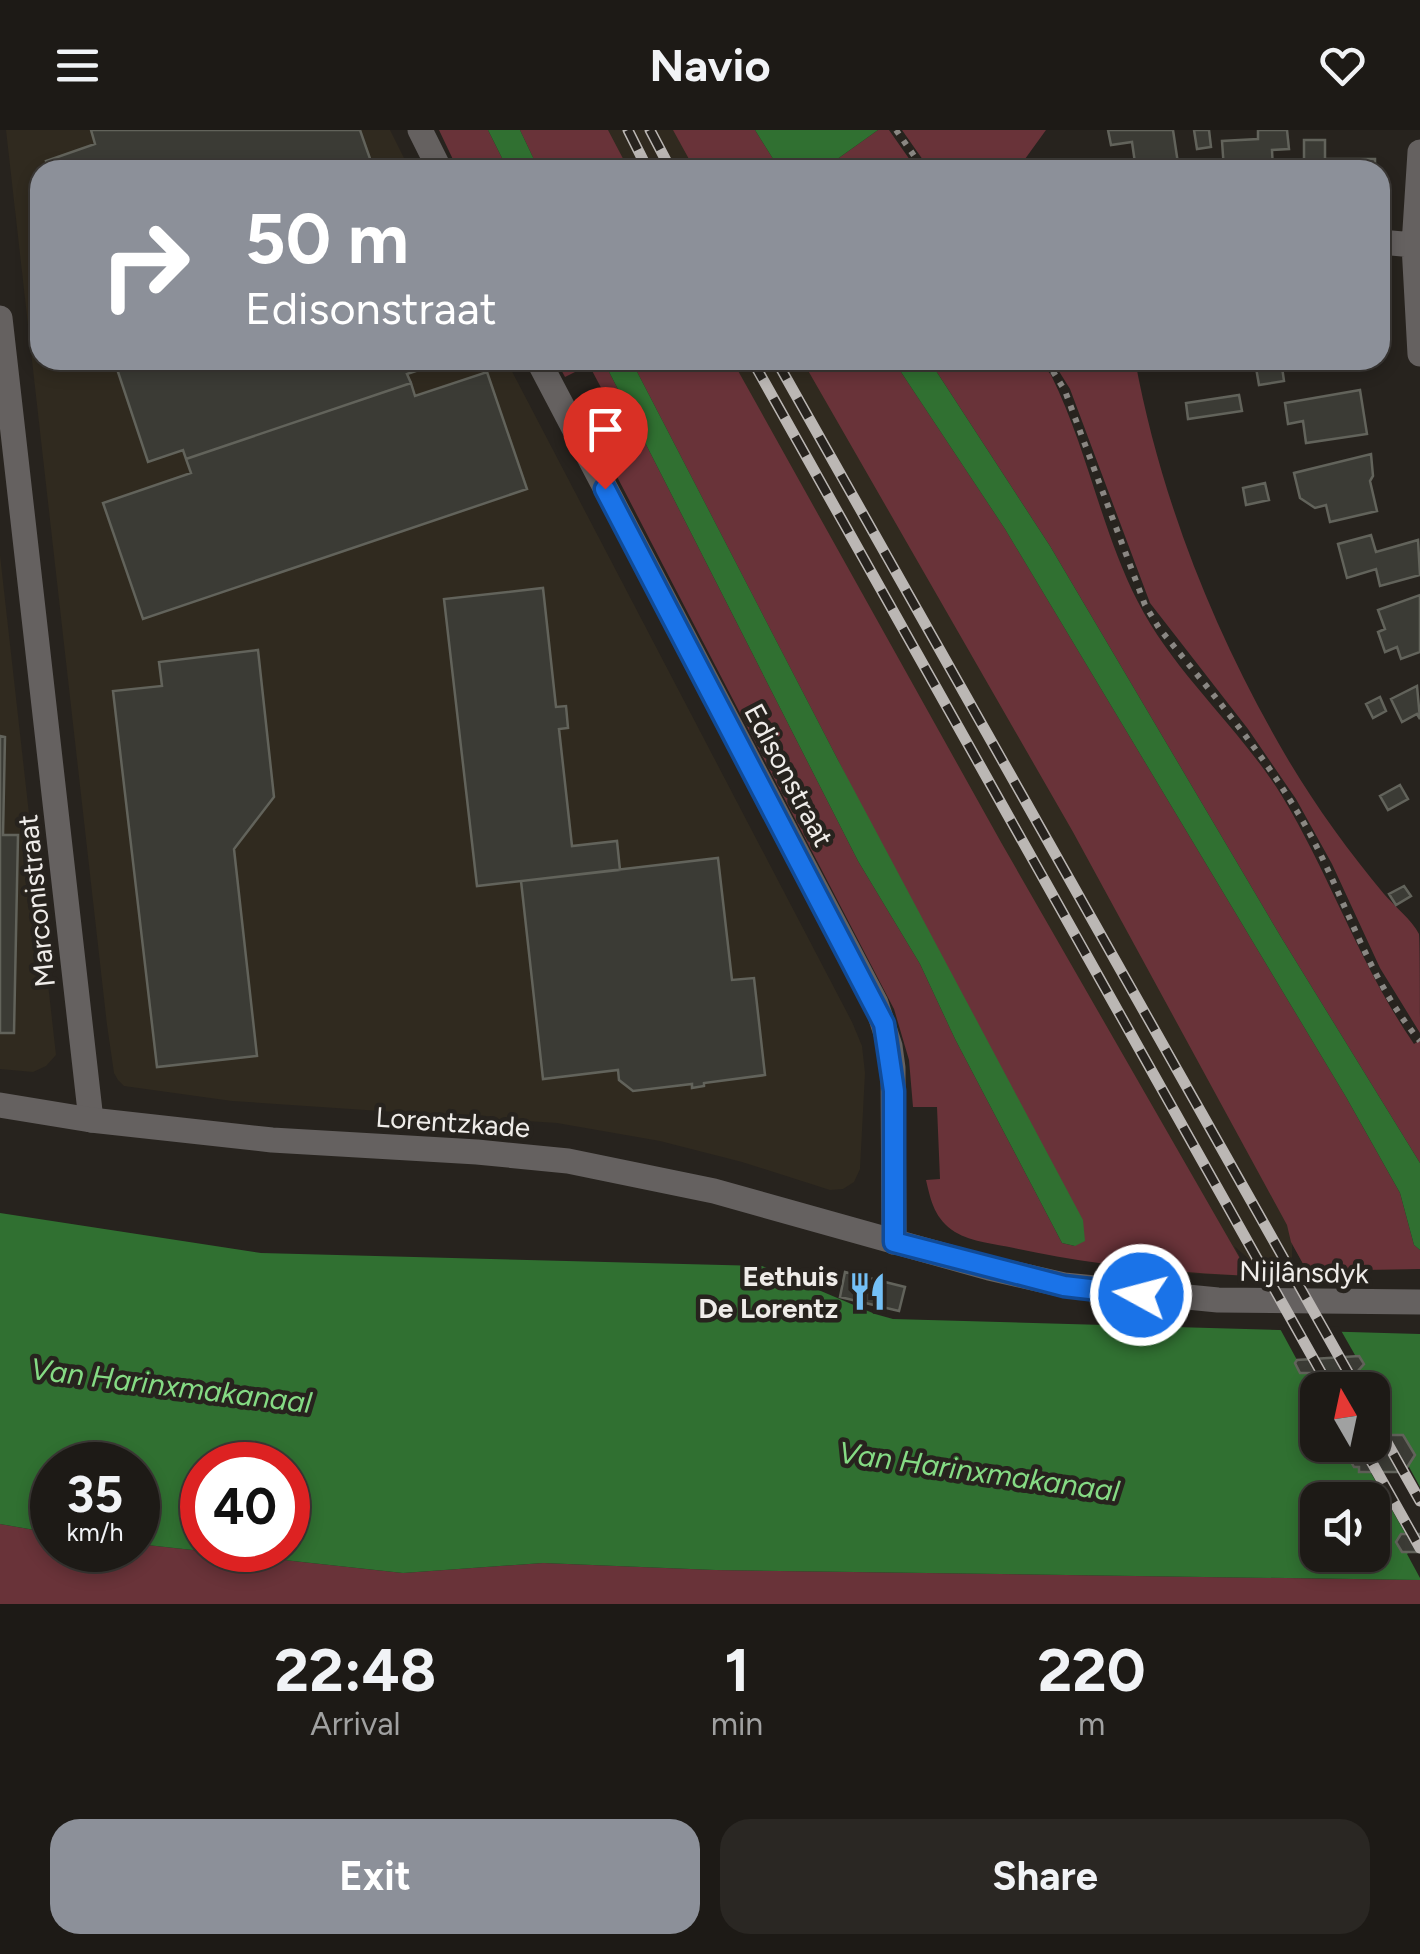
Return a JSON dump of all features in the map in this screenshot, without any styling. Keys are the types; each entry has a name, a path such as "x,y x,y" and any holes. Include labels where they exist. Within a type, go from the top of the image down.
{"street":[{"path":"420,130 435,160"},
{"path":"1420,152 1414,245 1420,354"},
{"path":"1390,243 1414,245"},
{"name":"Marconistraat","path":"0,318 91,1120"},
{"name":"Edisonstraat","path":"543,370 876,1003 893,1068 894,1242"},
{"name":"Lorentzkade","path":"0,1105 91,1120 272,1140 568,1161 714,1192 894,1242"},
{"name":"Nijlânsdyk","path":"894,1242 1064,1286 1141,1295 1254,1302 1420,1302"}],"path":[{"path":"896,130 917,160"},
{"path":"1052,370 1065,391 1145,605 1267,763 1338,886 1362,945 1388,993 1420,1042"}],"shaded area":[{"path":"6,130 390,130 405,160 30,160 30,343"},
{"path":"439,130 488,130 503,160 453,160"},
{"path":"520,130 755,130 774,160 534,160"},
{"path":"520,130 608,130 624,160 534,160"},
{"path":"673,130 755,130 774,160 690,160"},
{"path":"878,130 889,130 910,160 836,160"},
{"path":"902,130 1046,130 1026,160 923,160"},
{"path":"33,370 511,370 852,1022 862,1046 865,1073 860,1169 854,1182 843,1189 830,1190 660,1141 557,1123 232,1101 124,1086 114,1073"},
{"path":"592,370 608,370 858,861 920,964 1062,1243 1075,1246 838,760 636,370 738,370 1002,844 1250,1276 1131,1267 1043,1254 969,1238 955,1232 938,1216 926,1180 940,1179 937,1107 913,1107 909,1060 894,1009 599,442 623,429"},
{"path":"636,370 900,370 1005,529 1306,1032 1420,1250 1420,1269 1307,1271 1292,1244 1292,1273 1266,1274 1234,1246 1250,1276 1181,1273 1085,1241"},
{"path":"808,370 900,370 1005,529 1346,1097 1400,1193 1414,1245 1420,1250 1420,1269 1307,1271 1291,1242 1287,1225 1073,832"},
{"path":"936,370 1047,370 1051,375 1138,602 1170,653 1282,796 1377,984 1414,1044 1420,1040 1420,1163 1281,937 1050,546"},
{"path":"1058,370 1137,370 1174,509 1231,653 1315,802 1419,934 1420,1033 1380,968 1332,864 1296,799 1248,729 1150,603 1070,389"},
{"path":"0,555 56,1055 33,1072 0,1069"},
{"path":"0,1524 30,1529 30,1572 160,1572 160,1546 180,1549 180,1572 310,1572 310,1563 403,1573 543,1563 715,1570 1420,1580 1420,1604 0,1604"}],"water":[{"path":"488,130 520,130 534,160 503,160"},
{"path":"755,130 878,130 836,160 774,160"},
{"path":"608,370 636,370 1083,1220 1085,1241 1075,1246 1062,1243 920,964 858,861"},
{"path":"900,370 936,370 1050,546 1420,1163 1420,1250 1414,1245 1400,1193 1346,1097 1005,529"},
{"name":"Van Harinxmakanaal","path":"0,1213 261,1253 762,1266 893,1319 1420,1334 1420,1580 715,1570 543,1563 403,1573 310,1563 310,1442 180,1442 180,1549 160,1546 160,1442 30,1442 30,1529 0,1524"}],"pier":[{"path":"1278,1325 1339,1327 1364,1364 1357,1372 1300,1373"},
{"path":"1390,1433 1403,1435 1415,1455 1408,1465 1420,1487 1420,1578 1409,1552 1402,1552 1396,1542 1405,1533 1390,1507 1390,1482 1376,1482 1371,1473 1359,1472 1359,1467 1351,1462 1390,1462 1401,1467 1390,1458"}],"building":[{"path":"91,130 360,130 370,160 49,160 95,144"},
{"path":"1108,130 1173,130 1178,160 1135,160 1132,142 1111,145"},
{"path":"1194,130 1209,130 1211,147 1197,149"},
{"path":"1258,130 1287,130 1289,149 1272,150 1272,160 1223,160 1222,141 1258,139"},
{"path":"1304,140 1325,140 1325,159 1375,159 1375,160 1304,160"},
{"path":"117,370 419,370 407,374 411,383 186,459 183,450 148,462"},
{"path":"1256,370 1282,370 1284,381 1259,385"},
{"path":"487,372 527,489 143,619 103,503 191,473 186,459 411,383 415,396"},
{"path":"1360,390 1367,434 1306,443 1303,421 1288,424 1285,403"},
{"path":"1239,395 1242,411 1188,419 1186,403"},
{"path":"1371,454 1370,481 1377,511 1330,522 1326,505 1315,508 1300,498 1294,473"},
{"path":"1265,483 1269,500 1246,505 1243,488"},
{"path":"1371,535 1376,552 1418,540 1420,575 1380,586 1376,569 1347,578 1338,544"},
{"path":"543,588 556,707 566,706 568,728 559,729 572,846 617,841 620,870 477,886 444,599"},
{"path":"1420,595 1420,652 1401,659 1397,647 1385,652 1378,632 1385,629 1378,610"},
{"path":"258,650 274,797 234,849 257,1056 157,1067 113,691 162,686 159,662"},
{"path":"1417,686 1420,719 1417,714 1402,722 1391,699"},
{"path":"1380,697 1386,711 1373,718 1366,704"},
{"path":"0,736 5,737 3,835 18,835 14,1033 0,1033"},
{"path":"1400,785 1408,799 1388,810 1380,796"},
{"path":"718,858 732,980 754,978 765,1075 692,1088 692,1084 633,1091 619,1080 618,1070 543,1079 521,881"},
{"path":"1404,886 1411,896 1396,905 1389,894"},
{"path":"845,1272 905,1287 899,1311 840,1297"},
{"path":"1359,1356 1364,1364 1357,1372 1300,1373 1297,1360"},
{"path":"1390,1435 1403,1435 1415,1455 1404,1472 1359,1472 1359,1467 1351,1462 1390,1462"},
{"path":"1401,1534 1420,1534 1420,1552 1402,1552 1396,1542"}],"railway":[{"path":"628,130 643,160"},
{"path":"650,130 666,160"},
{"path":"758,370 1321,1372"},
{"path":"782,370 1348,1372"},
{"path":"1390,1448 1420,1501"},
{"path":"1372,1462 1420,1548"}],"place":[{"name":"Eethuis De Lorentz","path":"868,1292"}],"route":[{"path":"605,489 876,1003 893,1068 894,1242 1064,1286 1141,1295"}]}
